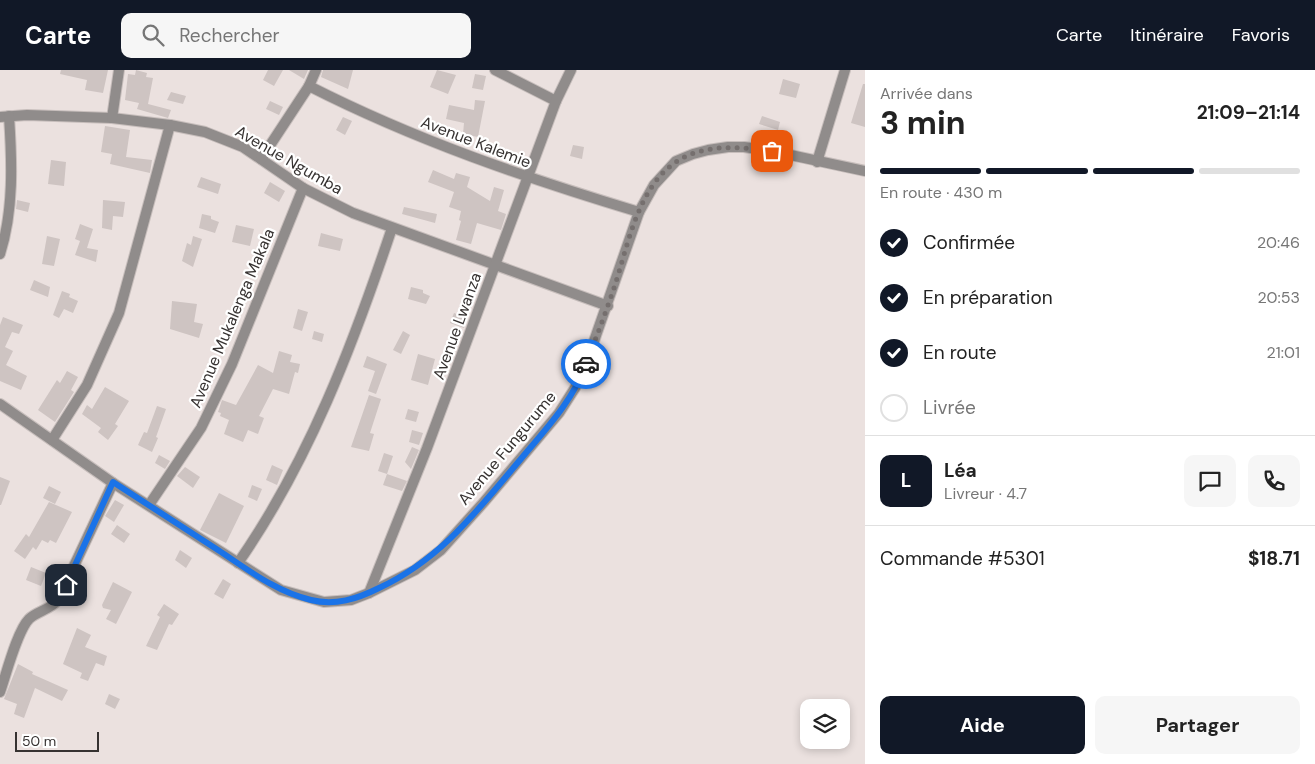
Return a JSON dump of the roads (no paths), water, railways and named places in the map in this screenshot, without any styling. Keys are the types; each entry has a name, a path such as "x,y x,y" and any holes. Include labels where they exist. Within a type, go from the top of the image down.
{"street":[{"path":"112,118 119,70"},
{"path":"261,159 309,86 316,70"},
{"path":"496,70 556,101"},
{"name":"Avenue Lwanza","path":"369,593 427,448 556,101 571,70"},
{"path":"818,162 844,70"},
{"name":"Avenue Kalemie","path":"309,86 415,136 528,178 639,212"},
{"path":"0,254 10,189 12,154 5,117"},
{"name":"Avenue Ngumba","path":"5,117 112,118 170,125 227,140 261,159 302,188 352,213 608,306"},
{"path":"52,440 87,385 119,313 170,125"},
{"name":"Avenue Fungurume","path":"0,404 113,482 281,590 310,600 324,602 351,600 415,570 441,550 553,420 575,388 608,306 639,212 654,184 676,161 693,154 728,147 772,151 865,171"},
{"name":"Avenue Mukalenga Makala","path":"149,505 201,428 232,364 302,188"},
{"path":"238,563 267,521 320,420 370,293 392,228"},
{"path":"0,692 23,628 34,615 50,608 58,600 113,482"}]}
